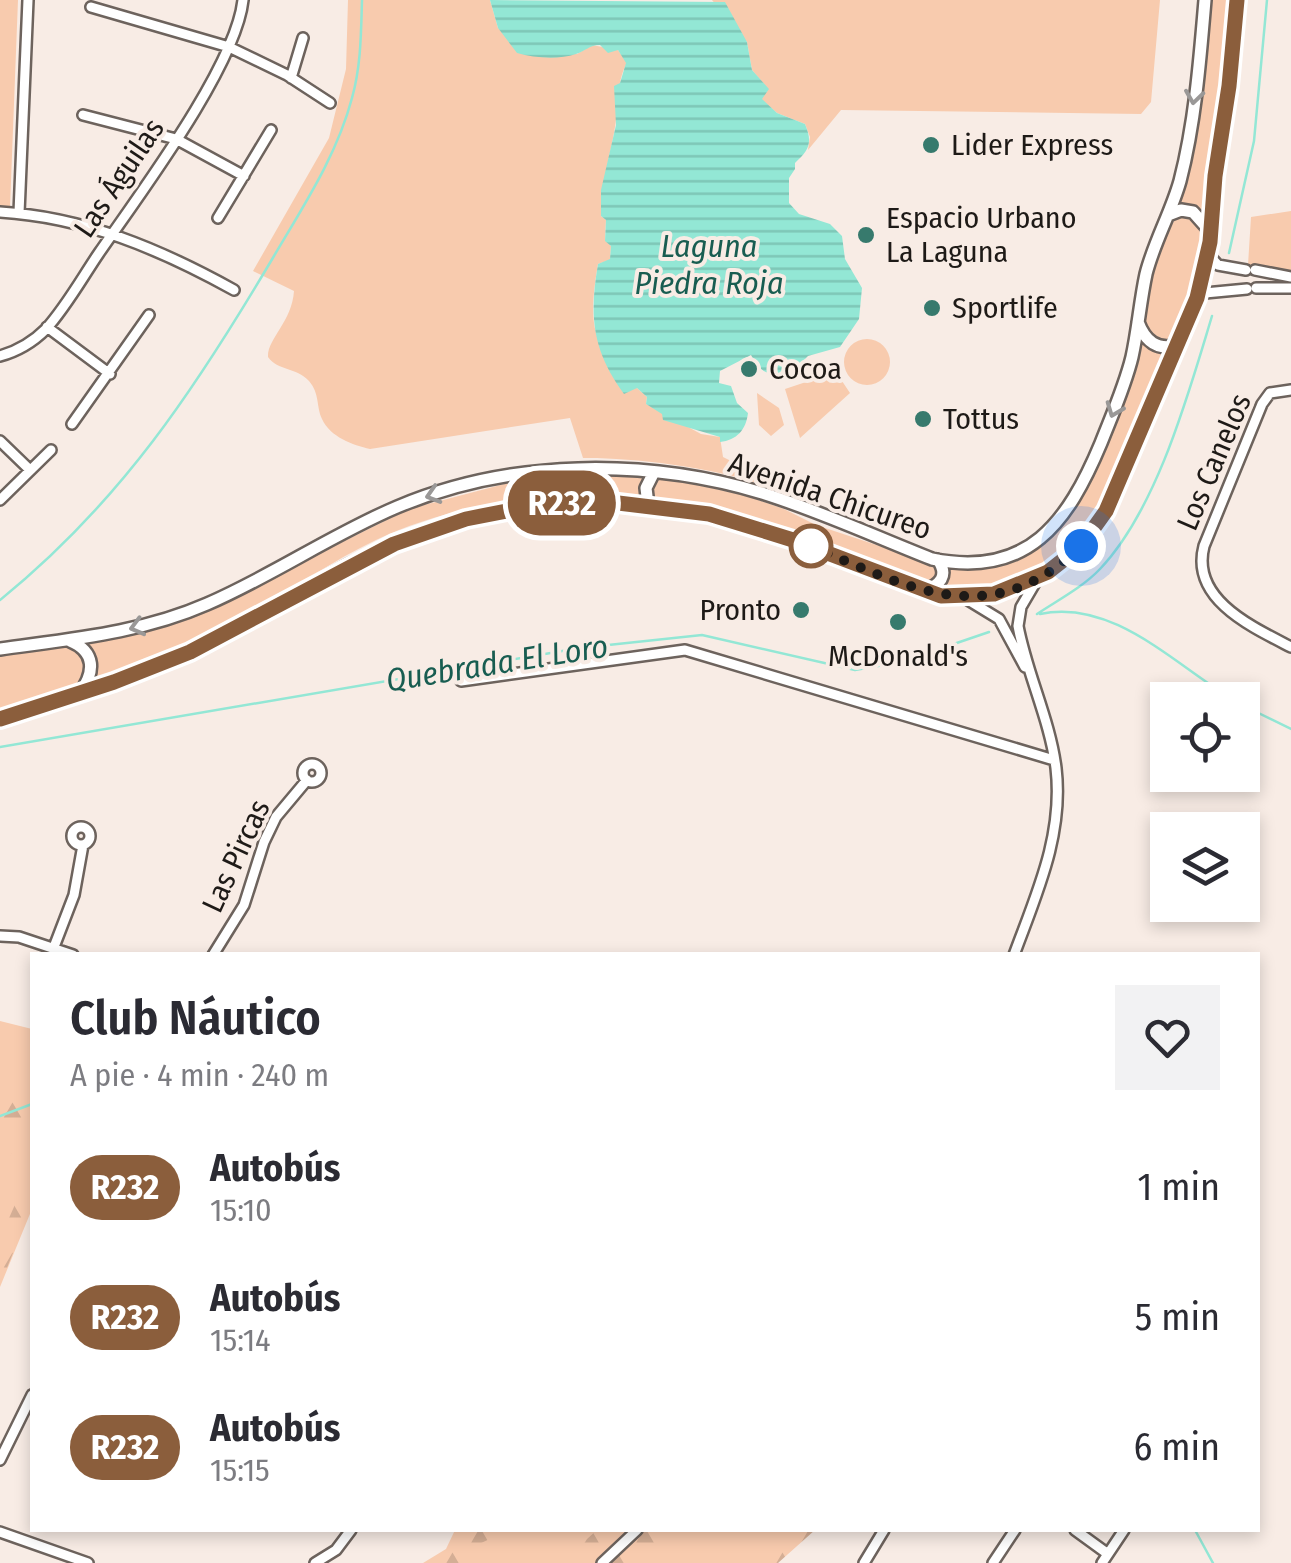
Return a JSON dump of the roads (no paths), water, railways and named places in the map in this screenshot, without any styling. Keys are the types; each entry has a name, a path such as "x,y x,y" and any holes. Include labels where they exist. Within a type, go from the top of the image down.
{"main road":[{"name":"Avenida Chicureo","path":"0,649 134,628 210,603 396,508 444,491 546,472 594,469 710,480 760,493 938,560 974,562 1010,555 1042,538 1066,515 1086,478 1132,356 1148,267 1185,160 1205,0"},
{"name":"Avenida Chicureo","path":"0,719 190,652 350,564 434,528 552,504 648,504 722,517 924,591 962,598 994,594 1038,578 1074,554 1100,522 1197,298 1208,254 1238,0"},
{"path":"1168,215 1181,210 1193,212 1210,232"},
{"path":"1138,322 1153,343 1165,347 1178,344"},
{"path":"648,504 646,488 654,472"},
{"path":"924,591 937,586 942,579 943,569 938,560"},
{"path":"70,641 86,650 92,664 90,677 80,693"}],"street":[{"path":"19,213 28,0"},
{"name":"Las Águilas","path":"0,356 29,343 47,327 112,234 176,138 229,47 244,0"},
{"path":"91,7 229,47 330,102"},
{"path":"290,78 303,38"},
{"path":"83,114 176,138 244,176"},
{"path":"218,218 271,130"},
{"path":"0,212 78,222 188,264 234,290"},
{"path":"1208,254 1218,265 1291,277"},
{"path":"1247,270 1241,280 1247,288"},
{"path":"1197,298 1206,293 1247,288 1291,288"},
{"path":"72,424 150,315"},
{"path":"47,327 110,374"},
{"name":"Los Canelos","path":"1291,390 1270,393 1262,404 1202,560 1205,580 1217,599 1291,647"},
{"path":"0,441 30,470"},
{"path":"0,500 52,450"},
{"path":"1012,952 1053,842 1056,818 1054,760 1018,622 1021,606 1038,578"},
{"path":"962,598 989,611 1002,623 1034,685"},
{"path":"461,681 685,650 1054,760"},
{"name":"Las Pircas","path":"215,952 244,905 276,817 308,780"},
{"path":"54,947 74,895 82,845"},
{"path":"0,936 66,952"},
{"path":"0,1460 30,1399"},
{"path":"0,1532 88,1563"},
{"path":"315,1563 336,1550 349,1532"},
{"path":"602,1563 635,1532"},
{"path":"864,1563 883,1532"},
{"path":"994,1563 1014,1532"},
{"path":"1077,1532 1105,1559 1123,1532"}],"water":[{"name":"Laguna Piedra Roja","path":"490,0 725,2 747,42 752,70 769,89 762,99 777,113 805,124 808,146 789,178 789,203 799,214 830,224 842,236 845,259 862,288 859,319 840,347 808,356 790,374 766,372 751,355 720,371 719,383 731,386 737,403 748,413 743,429 731,439 720,442 720,437 663,420 662,414 646,404 647,397 637,388 624,394 599,347 594,316 595,283 598,264 610,259 611,246 605,241 601,190 616,125 614,86 620,83 626,63 618,50 608,53 600,45 562,57 517,53 498,28"}],"waterway":[{"path":"0,600 83,523 119,483 185,397 245,305 338,140 357,74 362,0"},
{"path":"1229,253 1254,141 1267,0"},
{"path":"1037,614 1100,569 1138,515 1168,450 1212,316"},
{"name":"Quebrada El Loro","path":"1040,614 1067,612 1118,625 1208,682"},
{"name":"Quebrada El Loro","path":"0,747 580,648 702,635 855,670 901,662 989,632"},
{"name":"Quebrada El Loro","path":"1260,714 1291,729"},
{"path":"0,1116 30,1105"},
{"path":"1196,1532 1213,1563"}],"place":[{"name":"Lider Express","path":"931,145"},
{"name":"Espacio Urbano La Laguna","path":"866,235"},
{"name":"Sportlife","path":"932,308"},
{"name":"Cocoa","path":"749,369"},
{"name":"Tottus","path":"923,419"},
{"name":"Pronto","path":"801,610"},
{"name":"McDonald's","path":"898,622"}]}
